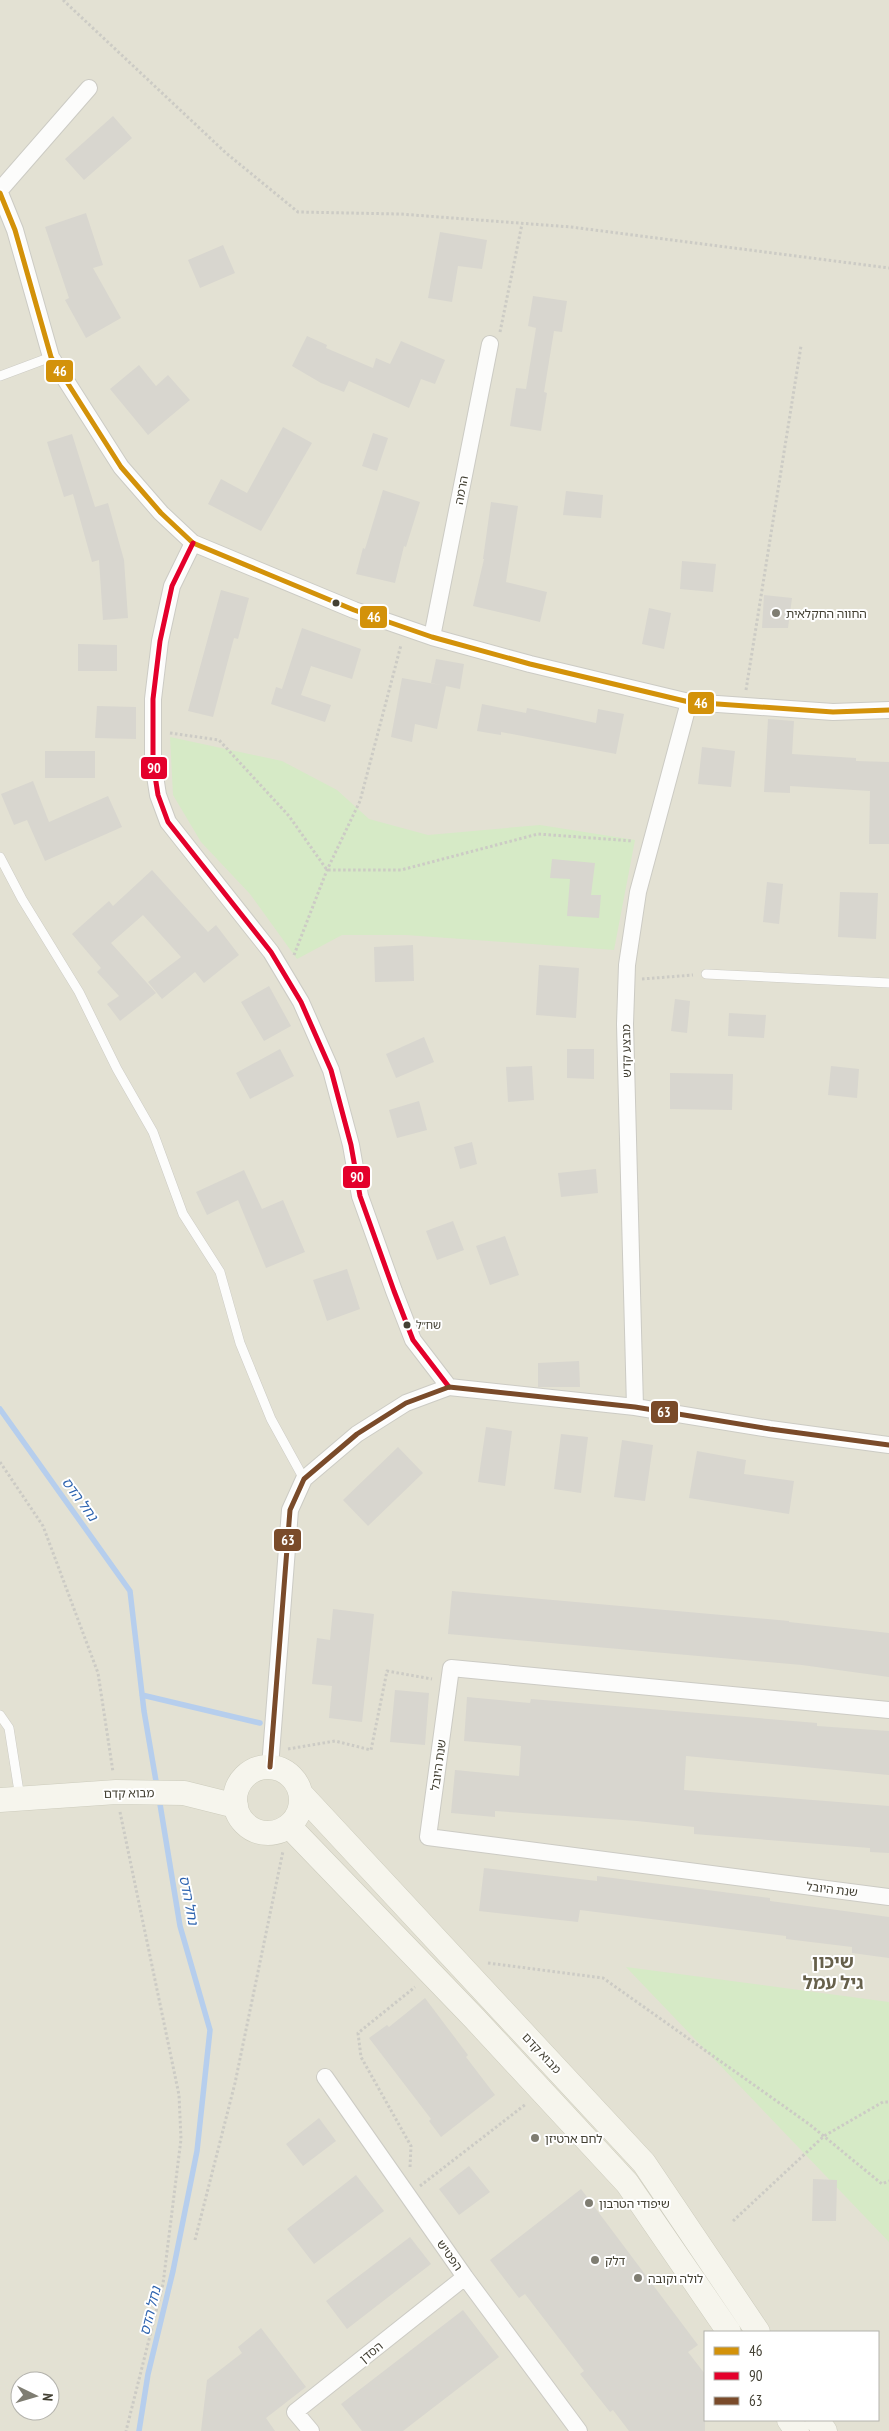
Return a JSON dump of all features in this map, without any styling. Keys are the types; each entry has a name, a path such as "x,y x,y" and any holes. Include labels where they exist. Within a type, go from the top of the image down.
{"street":[{"path":"89,88 0,192 15,230 51,358 121,467 161,512 193,543 354,610 432,637 530,664 689,702 833,712 889,710"},
{"name":"הרמה","path":"432,637 490,344"},
{"path":"193,543 172,586 162,632 153,699 153,764 158,795 168,822 271,952 301,1002 331,1070 351,1145 360,1196 413,1340 449,1387"},
{"name":"מבצע קדש","path":"635,1407 625,1024 626,980 638,892 689,702"},
{"path":"270,1760 291,1776 301,1794 301,1806 296,1818 289,1826 280,1831 256,1832 243,1821 236,1806 237,1788 242,1779 270,1760 290,1510 304,1480 357,1434 406,1403 449,1387 635,1407 889,1446"},
{"path":"449,1682 451,1668 889,1710"},
{"name":"שנת היובל","path":"449,1682 428,1837 889,1897"},
{"name":"מבוא קדם","path":"7,1799 120,1789 184,1793 236,1806"},
{"name":"מבוא קדם","path":"301,1794 644,2163 757,2331"},
{"name":"מבוא קדם","path":"289,1826 432,1974 627,2183 728,2331"},
{"name":"הפטיש","path":"325,2077 465,2277 578,2431"},
{"name":"הסדן","path":"311,2431 296,2412 465,2277"}],"lane":[{"path":"0,376 51,358"},
{"path":"0,857 22,899 79,992 117,1069 153,1132 183,1214 220,1272 240,1343 271,1419 304,1480"},
{"path":"706,974 889,982"},
{"path":"0,1715 9,1728 7,1799"}],"path":[{"path":"63,0 226,153 298,212 400,214 571,227 889,268"},
{"path":"490,344 500,332 522,224"},
{"path":"744,706 802,346"},
{"path":"286,977 326,870 360,801 405,627"},
{"path":"153,731 219,740 289,816 326,870"},
{"path":"326,870 401,870 538,834 651,843"},
{"path":"626,980 706,974"},
{"path":"0,1462 43,1526 98,1673 179,2095 181,2139 163,2284 126,2431"},
{"path":"270,1760 335,1741 371,1750 387,1671 449,1682"},
{"path":"195,2240 234,2083 289,1826"},
{"path":"454,1959 603,1978 824,2136 882,2184 889,2181"},
{"path":"408,2195 411,2146 361,2057 358,2033 432,1974"},
{"path":"408,2195 542,2091"},
{"path":"733,2222 824,2136 883,2102 889,2102"}],"shaded area":[{"path":"0,0 889,0 889,2431 0,2431"}],"green space":[{"path":"170,737 282,761 337,790 369,819 428,835 540,825 635,840 614,950 406,935 342,935 297,959 250,894 201,842 173,795"},
{"path":"626,1967 889,2002 889,2242"}],"building":[{"path":"113,116 132,138 84,180 65,159"},
{"path":"86,213 103,265 93,268 121,318 86,338 65,300 69,298 45,227"},
{"path":"440,232 487,240 482,269 458,266 452,302 428,298"},
{"path":"223,245 235,273 200,288 188,260"},
{"path":"533,296 567,301 562,332 554,331 544,392 547,393 541,431 510,426 516,388 526,389 536,328 528,326"},
{"path":"307,336 327,345 326,348 373,368 376,358 390,364 401,341 445,360 435,384 421,379 409,408 349,381 344,392 321,383 292,366"},
{"path":"139,365 156,386 168,375 190,400 148,435 110,389"},
{"path":"283,427 312,443 261,531 208,504 221,479 247,493"},
{"path":"373,433 388,438 377,471 362,466"},
{"path":"72,434 95,507 108,503 124,560 128,618 103,620 99,560 92,562 73,494 64,497 47,442"},
{"path":"383,490 420,502 406,547 404,546 395,583 356,574"},
{"path":"566,491 603,495 601,518 563,515"},
{"path":"491,502 518,506 506,582 547,592 540,622 473,606 484,559"},
{"path":"682,561 716,564 713,592 680,589"},
{"path":"221,590 249,598 238,639 234,638 213,717 188,711"},
{"name":"החווה החקלאית","path":"764,595 792,598 788,628 762,628"},
{"path":"649,608 671,613 664,649 642,644"},
{"path":"302,628 361,649 352,679 311,666 301,695 331,705 325,722 271,704 276,687 282,689"},
{"path":"78,644 117,645 117,671 78,671"},
{"path":"436,659 464,664 460,689 431,683"},
{"path":"402,678 446,686 437,729 415,724 412,742 391,737"},
{"path":"482,704 526,713 527,708 596,723 598,709 624,714 616,754 501,732 501,735 477,731"},
{"path":"97,706 136,707 136,739 95,738"},
{"path":"768,719 794,721 792,754 856,758 856,761 889,762 889,844 869,844 870,791 790,786 790,793 764,792"},
{"path":"702,747 735,751 731,787 698,784"},
{"path":"45,751 95,751 95,778 45,778"},
{"path":"33,781 49,822 108,796 122,827 45,861 27,820 14,825 1,794"},
{"path":"552,859 595,863 591,895 601,895 599,918 567,916 570,879 550,878"},
{"path":"152,870 208,932 216,925 239,955 204,983 195,972 162,999 148,982 181,957 143,915 111,943 156,993 120,1021 107,1004 119,996 97,972 101,968 72,934 109,901 113,906"},
{"path":"767,882 783,884 779,924 763,922"},
{"path":"840,892 878,893 876,939 838,937"},
{"path":"413,945 414,981 375,982 374,947"},
{"path":"539,965 579,968 576,1018 536,1015"},
{"path":"269,986 291,1026 264,1041 241,1002"},
{"path":"675,999 690,1001 687,1033 671,1031"},
{"path":"729,1013 766,1015 764,1038 728,1036"},
{"path":"424,1037 434,1062 396,1078 386,1054"},
{"path":"280,1049 294,1076 250,1099 236,1073"},
{"path":"567,1049 594,1049 594,1079 567,1078"},
{"path":"532,1066 534,1100 508,1102 506,1067"},
{"path":"831,1066 859,1069 857,1098 828,1095"},
{"path":"670,1073 733,1074 732,1110 670,1109"},
{"path":"419,1101 427,1130 397,1138 389,1110"},
{"path":"472,1142 477,1164 460,1169 454,1147"},
{"path":"596,1169 598,1193 561,1197 558,1173"},
{"path":"244,1170 262,1209 283,1200 305,1252 266,1268 238,1200 207,1215 196,1192"},
{"path":"453,1221 464,1250 437,1260 426,1231"},
{"path":"505,1236 519,1275 490,1285 476,1246"},
{"path":"347,1269 360,1309 327,1321 313,1280"},
{"path":"579,1361 580,1387 538,1387 538,1363"},
{"path":"486,1427 512,1431 505,1486 478,1482"},
{"path":"561,1434 588,1437 581,1493 554,1489"},
{"path":"622,1440 653,1445 645,1501 614,1497"},
{"path":"398,1447 423,1473 368,1526 343,1500"},
{"path":"697,1451 746,1460 744,1474 794,1481 789,1514 689,1498"},
{"path":"452,1591 789,1621 889,1633 889,1677 802,1665 448,1634"},
{"path":"333,1609 374,1614 362,1722 329,1718 332,1686 312,1684 317,1638 330,1640"},
{"path":"395,1690 429,1693 425,1745 390,1742"},
{"path":"467,1697 530,1703 531,1699 817,1723 817,1726 889,1731 889,1775 686,1756 684,1790 889,1806 889,1853 870,1852 870,1848 694,1834 694,1827 637,1821 495,1811 495,1817 451,1813 455,1770 519,1776 521,1746 464,1741"},
{"path":"484,1868 597,1881 597,1876 770,1898 770,1901 889,1917 889,1958 852,1953 852,1947 786,1939 786,1936 580,1910 578,1922 479,1911"},
{"path":"425,1998 468,2055 466,2057 495,2095 441,2137 429,2121 431,2119 369,2038 387,2025 389,2027"},
{"path":"319,2118 336,2141 303,2166 286,2144"},
{"path":"469,2166 490,2192 459,2215 439,2189"},
{"path":"356,2175 384,2211 314,2264 287,2229"},
{"path":"813,2179 837,2180 836,2221 812,2221"},
{"path":"581,2189 698,2345 688,2352 704,2373 705,2431 629,2431 613,2410 610,2412 580,2374 584,2371 525,2294 519,2298 490,2260"},
{"path":"410,2237 431,2264 347,2329 326,2301"},
{"path":"463,2310 499,2357 403,2431 362,2431 341,2404"},
{"path":"261,2328 306,2387 266,2418 275,2431 201,2431 207,2380 242,2353 238,2347"}],"waterway":[{"name":"נחל הדס","path":"0,1409 130,1591 144,1711 157,1787"},
{"path":"142,1695 260,1723"},
{"name":"נחל הדס","path":"139,2431 148,2374 173,2271 197,2151 210,2030 180,1926 159,1798"}],"transit line":[{"name":"46","path":"0,193 15,230 51,357 121,467 161,513 193,543 354,610 432,637 530,664 689,702 833,712 889,710"},
{"name":"90","path":"193,543 172,586 160,641 153,699 153,763 158,795 168,822 271,952 301,1002 331,1070 351,1145 360,1196 394,1291 413,1340 449,1387"},
{"name":"63","path":"270,1767 290,1510 304,1479 357,1434 406,1403 449,1387 635,1407 770,1429 889,1445"}],"place":[{"name":"החווה החקלאית","path":"776,613"},
{"name":"שח״ל","path":"407,1325"},
{"name":"לחם ארטיזן","path":"535,2138"},
{"name":"שיפודי הטרבון","path":"589,2203"},
{"name":"דלק","path":"595,2260"},
{"name":"לולה וקובה","path":"638,2278"}],"district":[{"name":"שיכון גיל עמל","path":"833,1971"}]}
